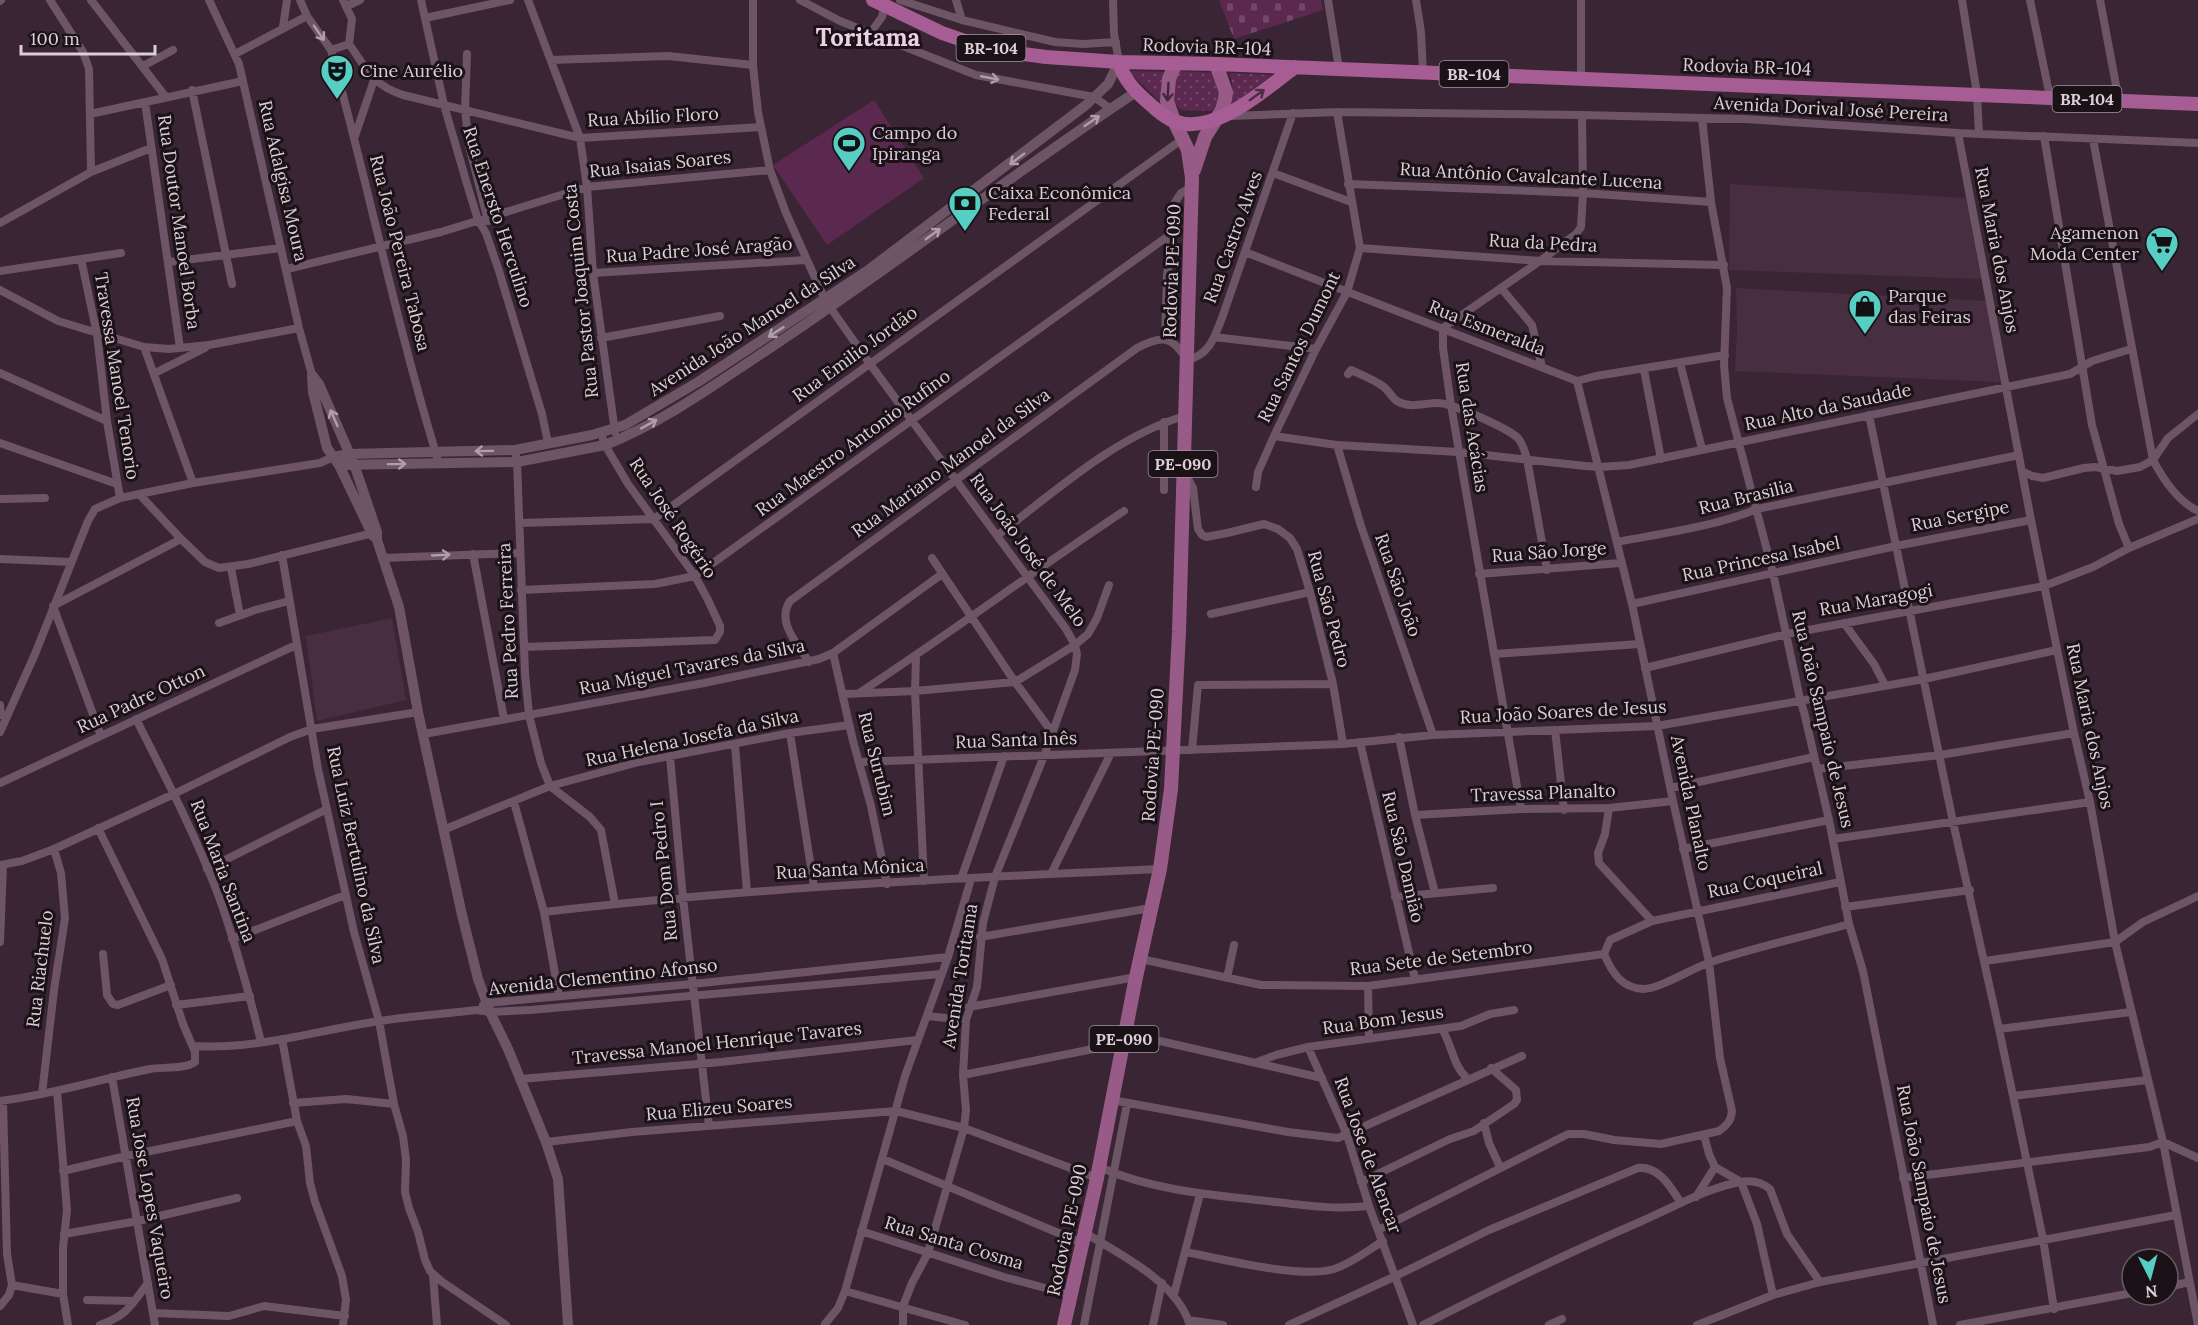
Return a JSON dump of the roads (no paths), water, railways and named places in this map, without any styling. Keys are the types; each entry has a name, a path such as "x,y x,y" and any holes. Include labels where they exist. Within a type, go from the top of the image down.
{"highway":[{"name":"Rodovia BR-104","path":"881,2 942,33 974,44 1046,57 1119,62 1295,67 2198,104"},
{"name":"Rodovia BR-104","path":"1119,62 1123,75 1136,92 1174,121 1196,124 1220,118 1248,102 1295,67"}],"main road":[{"name":"Rodovia PE-090","path":"1064,1325 1160,869 1174,751 1192,182 1188,150 1169,108 1167,94 1169,79 1176,63"},
{"name":"Rodovia PE-090","path":"1192,182 1200,148 1220,118 1224,104 1226,92 1216,64"}],"street":[{"path":"50,0 83,52 86,61 90,79 91,172"},
{"name":"Rua Adalgisa Moura","path":"209,0 235,54 243,81 299,328 312,375"},
{"path":"284,27 287,0"},
{"name":"Rua João Pereira Tabosa","path":"300,0 307,16 331,50 355,136 412,375 437,458"},
{"path":"355,136 374,80 349,44 352,26 345,3 360,0"},
{"name":"Rua Enersto Herculino","path":"421,0 444,105 478,220 486,234 542,414 548,443"},
{"path":"425,18 510,0"},
{"name":"Rua Pastor Joaquim Costa","path":"528,0 580,138 587,187 593,273 615,435"},
{"name":"Rua João José de Melo","path":"753,0 753,65 761,127 770,170 806,260 827,304 998,535 1076,645 1077,654 1072,682 1044,756"},
{"path":"800,0 840,21 976,75 1094,97 1111,109"},
{"path":"900,0 962,20 1055,42 1083,44 1116,42"},
{"path":"956,0 962,20"},
{"path":"1113,0 1119,62"},
{"path":"1328,0 1338,69"},
{"path":"1416,0 1421,32 1423,73"},
{"path":"1581,0 1581,79"},
{"path":"1962,0 1977,94 1979,134"},
{"path":"2030,0 2050,97"},
{"path":"2100,0 2119,101"},
{"name":"Rua Doutor Manoel Borba","path":"95,1 165,96"},
{"path":"871,32 882,17 881,2"},
{"path":"235,54 307,16"},
{"path":"331,50 349,44"},
{"path":"143,66 173,50"},
{"path":"467,54 465,110 469,145 489,217 486,234"},
{"path":"550,60 668,56 753,65"},
{"name":"Avenida João Manoel da Silva","path":"870,274 1094,97 1113,77 1119,62"},
{"name":"Rua Abílio Floro","path":"374,80 388,90 580,138 761,127"},
{"path":"90,114 192,90 243,81"},
{"path":"192,90 232,284"},
{"name":"Avenida João Manoel da Silva","path":"336,461 437,458 517,462 605,445 615,435 646,414 827,304 1136,92"},
{"name":"Rua Doutor Manoel Borba","path":"145,102 180,348"},
{"name":"Avenida Dorival José Pereira","path":"1220,118 1293,112 1702,118 1958,133 2198,143"},
{"name":"Rua Castro Alves","path":"1187,360 1202,355 1214,338 1274,173 1293,112"},
{"name":"Rua Santos Dumont","path":"1256,487 1258,472 1274,436 1316,349 1347,292 1360,248 1337,112"},
{"path":"1443,328 1540,261 1576,234 1581,227 1582,115"},
{"name":"Rua João Sampaio de Jesus","path":"1702,118 1712,202 1727,288 1724,375 1727,398 1773,573 1829,820 1845,907 1863,971 1933,1325"},
{"name":"Rua Maria dos Anjos","path":"1958,133 2073,733 2090,802 2115,942 2163,1142 2198,1325"},
{"path":"2044,136 2092,425 2119,525 2129,548"},
{"name":"Rua Emilio Jordão","path":"654,519 1184,138"},
{"path":"2093,139 2152,460 2185,504 2198,511"},
{"path":"0,223 91,172 150,148"},
{"name":"Rua Isaias Soares","path":"287,269 381,247 587,187 770,170"},
{"path":"1274,173 1351,202"},
{"path":"1187,360 1175,343 1165,339 1167,276 1174,204 1180,193 1192,182"},
{"name":"Rua Antônio Cavalcante Lucena","path":"1348,184 1583,192 1712,202"},
{"name":"Rua Maestro Antonio Rufino","path":"521,590 655,584 695,576 1171,234"},
{"path":"169,262 281,248"},
{"name":"Rua da Pedra","path":"1360,248 1540,261 1724,265"},
{"name":"Rua Esmeralda","path":"1245,252 1577,381"},
{"name":"Travessa Manoel Tenorio","path":"0,270 121,253"},
{"name":"Travessa Manoel Tenorio","path":"81,259 97,334 107,421 120,498"},
{"name":"Rua Padre José Aragão","path":"593,273 806,260"},
{"path":"1501,288 1532,324 1542,367"},
{"path":"0,290 40,312 97,334 144,347 169,349 209,345 299,328"},
{"path":"602,338 720,316"},
{"name":"Rua das Acácias","path":"1443,328 1443,348 1450,405 1521,809"},
{"path":"1214,338 1316,349"},
{"name":"Rua Mariano Manoel da Silva","path":"809,662 788,629 785,611 790,601 1137,348 1149,342 1165,339"},
{"path":"154,373 209,345"},
{"path":"144,347 193,483"},
{"name":"Rua Alto da Saudade","path":"1274,436 1336,445 1458,452 1600,467 1629,465 2070,374 2092,361 2131,349"},
{"path":"1577,381 1725,355"},
{"path":"1680,363 1702,449"},
{"path":"1347,374 1352,370 1374,381 1384,387 1396,401 1411,406 1436,403 1450,405 1502,428 1518,438 1527,459 1547,570"},
{"path":"1644,370 1660,459"},
{"path":"0,373 107,421"},
{"path":"312,375 319,384 352,459 399,607 418,712 470,949 488,1007 546,1142 558,1179 568,1325"},
{"path":"312,375 324,441 375,535"},
{"name":"Avenida Planalto","path":"1577,381 1632,604 1709,963 1720,1058 1732,1111 1727,1125 1719,1131 1704,1135"},
{"path":"2022,471 2043,478 2084,468 2130,470 2152,460 2168,438 2198,414"},
{"path":"998,535 1069,480 1114,450 1164,422 1185,416"},
{"path":"1869,416 2043,1239 2054,1308"},
{"path":"1164,422 1164,490"},
{"name":"Avenida João Manoel da Silva","path":"437,458 515,450 601,433 615,435"},
{"name":"Rua José Rogério","path":"524,647 715,640 720,629 718,620 695,576 628,484 605,445 601,433"},
{"path":"0,443 117,484"},
{"name":"Rua São João","path":"1336,445 1361,526 1433,735"},
{"name":"Rua Pedro Ferreira","path":"515,450 529,715 541,763 550,786"},
{"name":"Rua Brasilia","path":"1617,542 1711,524 1757,509 2019,455"},
{"path":"0,732 3,715 95,509 120,498 193,483 336,461"},
{"name":"Rua São Pedro","path":"1183,471 1193,488 1199,533 1206,537 1263,524 1278,528 1290,538 1297,549 1333,684 1343,744"},
{"path":"140,495 181,539 211,566 219,568 231,568 375,535"},
{"path":"0,499 45,498"},
{"path":"859,693 916,656 1027,575 1124,511"},
{"path":"520,523 654,519"},
{"name":"Rua Maragogi","path":"1645,668 1787,634 2044,586 2093,567 2129,548 2198,519"},
{"name":"Rua Sergipe","path":"1896,546 2031,520"},
{"path":"53,606 181,539"},
{"name":"Rua Princesa Isabel","path":"1632,604 1896,546"},
{"path":"383,558 520,553"},
{"path":"473,554 504,718"},
{"name":"Rua Luiz Bertulino da Silva","path":"282,555 296,645 327,809 345,895 379,1021 394,1104 402,1128 406,1160 405,1192 425,1260 433,1275 437,1325"},
{"path":"932,558 1015,682 1052,732"},
{"path":"0,559 71,562"},
{"name":"Rua São Jorge","path":"1479,574 1622,563"},
{"path":"231,568 240,615"},
{"name":"Rua Miguel Tavares da Silva","path":"424,734 809,662 833,653 942,574"},
{"path":"843,694 915,691 1015,682 1076,645 1092,628 1109,585"},
{"path":"1211,614 1310,592"},
{"path":"219,624 240,615 289,601"},
{"path":"53,606 101,736"},
{"path":"1844,623 1874,664 1885,685"},
{"path":"1494,654 1639,644"},
{"name":"Rua Padre Otton","path":"0,783 296,645"},
{"name":"Rua João Soares de Jesus","path":"1174,751 1343,744 1399,737 1507,731 1657,726 1800,699 1924,679 2057,650"},
{"name":"Rua Surubim","path":"833,653 871,806 887,884"},
{"path":"916,656 915,691 924,881"},
{"path":"1192,750 1198,685 1333,684"},
{"path":"0,705 3,715"},
{"path":"0,942 1,865 31,859 54,849 271,746 312,729 418,712"},
{"name":"Rua Maria Santina","path":"136,719 174,794 207,869 250,996 261,1042"},
{"name":"Rua Helena Josefa da Silva","path":"443,830 550,786 639,762 849,724"},
{"path":"1555,730 1564,810"},
{"path":"1817,769 1940,755 2073,733"},
{"path":"790,734 814,887"},
{"path":"1399,737 1415,815 1435,893"},
{"name":"Rua São Damião","path":"1360,741 1416,979"},
{"path":"735,745 747,892"},
{"name":"Rua Santa Inês","path":"859,762 1174,751"},
{"path":"1051,874 1111,753"},
{"path":"961,879 1004,756"},
{"name":"Avenida Toritama","path":"903,1306 928,1253 964,1128 966,1102 963,1075 966,1020 976,987 980,937 995,877 1044,756"},
{"name":"Rua Dom Pedro I","path":"670,757 693,997 709,1126"},
{"path":"1671,788 1814,757"},
{"path":"550,786 597,824 603,839 615,904"},
{"name":"Travessa Planalto","path":"1415,815 1521,809 1608,808 1673,801"},
{"path":"514,802 544,912 559,996"},
{"path":"1833,840 2090,802"},
{"path":"1608,808 1605,834 1598,853 1599,863 1652,921"},
{"path":"207,869 327,809"},
{"path":"1683,849 1829,820"},
{"path":"0,1306 9,1295 12,1285 3,1254 1,1101 57,1091 111,1077 191,1065 195,1060 193,1046 176,1005 162,959 98,828"},
{"name":"Rua Riachuelo","path":"42,1094 65,918 61,873 54,849"},
{"name":"Rua Santa Mônica","path":"544,912 814,887 1160,869"},
{"name":"Avenida Toritama","path":"825,1324 837,1308 845,1291 917,1040 948,957 971,879"},
{"name":"Rua Coqueiral","path":"1604,954 1610,940 1652,921 1840,882"},
{"path":"1395,897 1493,888"},
{"path":"1845,907 1970,891"},
{"path":"232,939 345,895"},
{"path":"1985,961 2115,942 2143,922 2198,897"},
{"path":"980,937 1151,908"},
{"path":"1604,954 1613,973 1622,982 1643,989 1709,963 1849,924"},
{"path":"1227,978 1234,945"},
{"path":"103,954 107,995 113,1004 118,1005 171,985"},
{"name":"Rua Sete de Setembro","path":"1141,959 1275,986 1368,986 1604,954"},
{"name":"Avenida Clementino Afonso","path":"379,1021 477,1010 559,996 948,957"},
{"name":"Avenida Clementino Afonso","path":"488,1007 693,997 941,974"},
{"path":"781,975 784,989"},
{"path":"969,1007 1136,977"},
{"path":"1368,986 1369,1038"},
{"path":"176,1005 250,996"},
{"name":"Rua Bom Jesus","path":"1257,1063 1275,1055 1308,1047 1442,1029 1471,1023 1490,1014 1514,1011"},
{"path":"1999,1029 2131,1012"},
{"path":"927,1016 966,1020"},
{"path":"193,1046 221,1047 261,1042 379,1021"},
{"path":"1442,1029 1459,1070 1467,1078"},
{"path":"153,1313 229,1316 264,1306 344,1320 346,1300 342,1276 309,1183 306,1146 297,1121 282,1039"},
{"name":"Travessa Manoel Henrique Tavares","path":"520,1079 701,1064 917,1040"},
{"path":"963,1075 1123,1043 1160,1041 1322,1078"},
{"name":"Rua Jose de Alencar","path":"1308,1047 1347,1135 1369,1206 1413,1325"},
{"path":"1112,1100 1288,1132 1326,1137 1347,1135 1467,1078 1522,1056"},
{"path":"1361,1182 1450,1139 1474,1131 1514,1104 1517,1100 1515,1090 1491,1068"},
{"name":"Rua Jose Lopes Vaqueiro","path":"111,1077 155,1325"},
{"path":"2013,1096 2147,1080"},
{"path":"57,1091 67,1210 64,1234 63,1294 68,1325"},
{"path":"293,1103 346,1099 394,1104"},
{"path":"1084,1325 1127,1104"},
{"name":"Rua Elizeu Soares","path":"546,1142 896,1111 964,1128 1098,1172 1114,1173 1200,1194 1335,1208 1369,1206"},
{"path":"63,1171 126,1155 297,1121"},
{"path":"1485,1123 1489,1143 1500,1167"},
{"path":"1378,1230 1568,1134 1661,1144 1704,1135 1715,1167 1741,1182 1757,1224 1773,1295"},
{"path":"1903,1178 2149,1147 2163,1142 2198,1158"},
{"path":"883,1159 946,1186 1083,1238 1100,1242 1162,1283 1174,1294 1189,1323 1223,1325"},
{"path":"1696,1197 1715,1167"},
{"path":"1289,1325 1489,1230 1638,1168 1645,1168 1658,1174 1666,1181 1681,1203"},
{"path":"1423,1325 1535,1269 1681,1203 1741,1182 1758,1182 1770,1189 1786,1234 1820,1282"},
{"path":"1174,1294 1200,1194"},
{"path":"64,1234 138,1221 237,1198"},
{"path":"1697,1325 1773,1295 1820,1282 2176,1215"},
{"name":"Rua Santa Cosma","path":"861,1232 1004,1277 1071,1295"},
{"path":"1186,1252 1288,1270 1321,1271 1346,1264 1383,1242"},
{"path":"433,1275 506,1325"},
{"path":"2180,1284 2189,1282"},
{"path":"100,1325 122,1316 129,1310 148,1283"},
{"path":"1153,1325 1162,1283"},
{"path":"12,1285 63,1294"},
{"path":"845,1291 965,1325"},
{"path":"1960,1325 2120,1295"},
{"path":"87,1300 134,1301"},
{"path":"903,1306 903,1325"},
{"path":"1549,1325 1562,1319"}],"place":[{"name":"Cine Aurélio","path":"337,100"},
{"name":"Campo do Ipiranga","path":"849,172"},
{"name":"Caixa Econômica Federal","path":"965,232"},
{"name":"Agamenon Moda Center","path":"2162,272"},
{"name":"Parque das Feiras","path":"1865,335"}],"district":[{"name":"Toritama","path":"868,38"}]}
